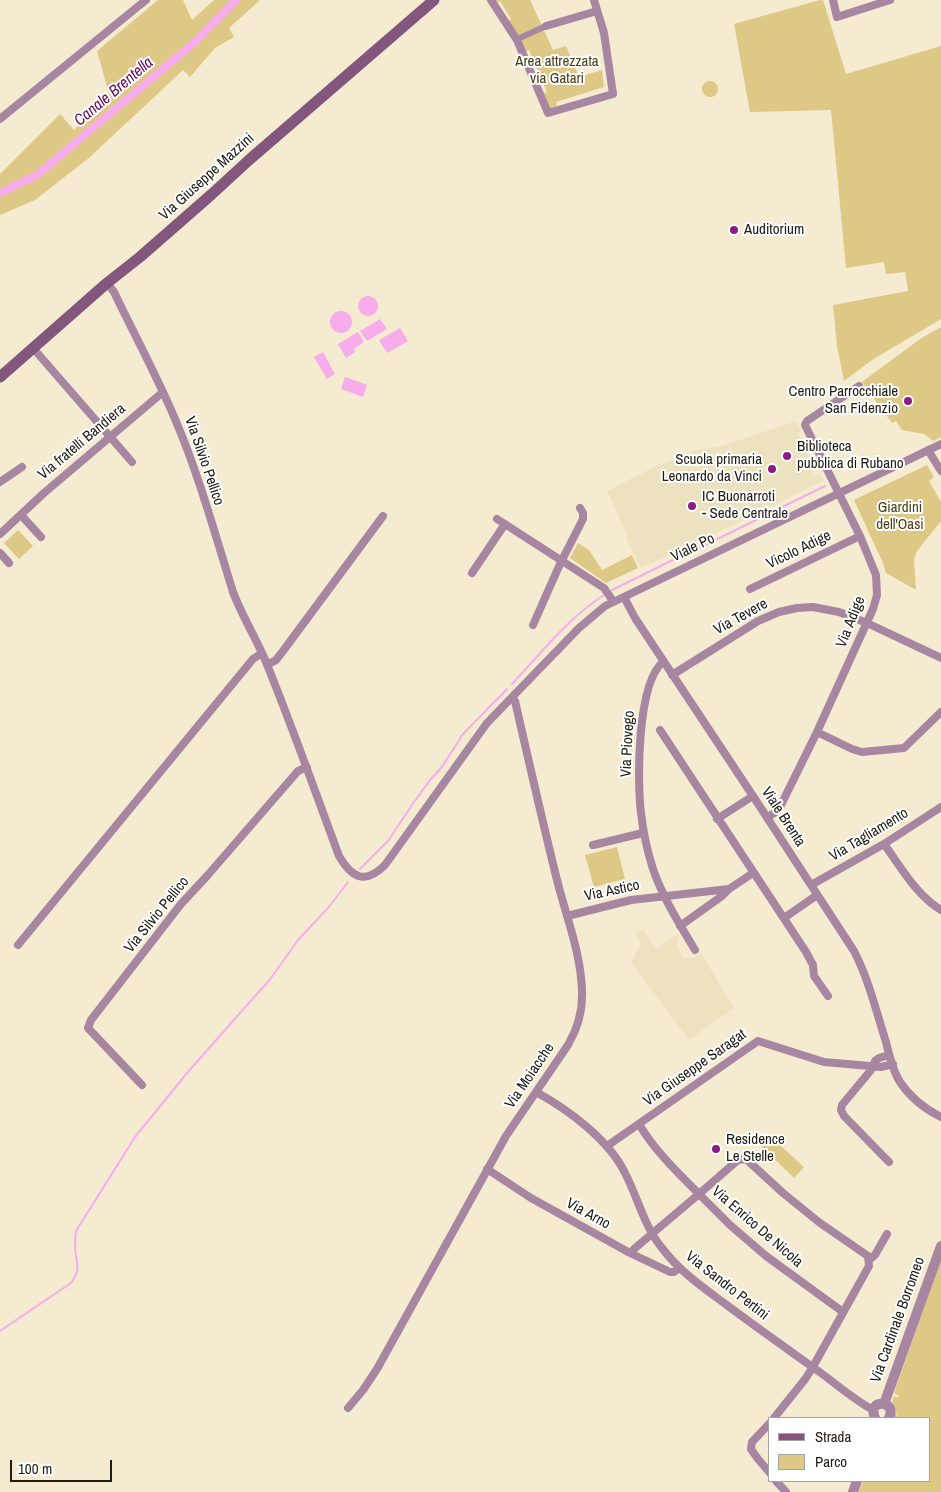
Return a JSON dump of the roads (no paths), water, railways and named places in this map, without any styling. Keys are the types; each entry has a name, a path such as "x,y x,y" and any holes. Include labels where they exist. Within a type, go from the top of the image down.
{"main road":[{"name":"Via Giuseppe Mazzini","path":"0,377 434,0"}],"street":[{"path":"0,119 146,0"},
{"path":"491,0 519,38 548,113 613,94 604,33 594,0"},
{"path":"832,0 837,17 890,0"},
{"path":"519,38 546,26 597,12"},
{"name":"Via Silvio Pellico","path":"107,283 114,292 177,422 238,606 267,665 339,856 354,875 368,877 377,873 385,865 487,723 512,698"},
{"path":"33,348 132,462"},
{"path":"840,492 805,425 807,421 858,386"},
{"name":"Via fratelli Bandiera","path":"0,534 44,493 163,392"},
{"name":"Viale Po","path":"512,698 579,628 605,606 941,444"},
{"path":"928,450 941,471"},
{"path":"0,482 22,466"},
{"name":"Via Adige","path":"767,818 780,807 817,732 867,623 877,595 877,579 840,492"},
{"path":"533,625 583,519 583,513 580,508"},
{"path":"21,515 41,537"},
{"path":"267,665 276,660 383,516"},
{"path":"497,519 604,588 613,602"},
{"path":"472,573 505,524"},
{"name":"Vicolo Adige","path":"750,589 860,536"},
{"path":"0,553 9,562"},
{"name":"Viale Brenta","path":"624,597 634,618 753,796 863,968 889,1055 901,1082 914,1098 930,1112 941,1117"},
{"name":"Via Tevere","path":"672,675 758,621 779,612 797,608 813,607 838,612 867,623 941,658"},
{"path":"18,945 253,659 262,653"},
{"name":"Via Piovego","path":"664,662 660,665 651,682 644,701 639,762 640,810 643,833 653,870 663,896 695,950"},
{"name":"Via Moiacche","path":"348,1408 377,1369 506,1136 576,1032 582,1009 579,965 555,873 515,701 512,698"},
{"name":"Via Moiacche","path":"505,706 516,716 520,724"},
{"path":"817,732 862,752 904,748 941,712"},
{"path":"660,730 784,918 813,965 814,976 828,996"},
{"name":"Via Silvio Pellico","path":"142,1085 88,1028 91,1020 181,904 298,771 306,767"},
{"path":"717,819 753,796"},
{"name":"Via Tagliamento","path":"811,885 884,844 941,807"},
{"path":"594,845 643,833"},
{"path":"884,844 916,889 932,905 941,910"},
{"path":"680,926 753,873"},
{"name":"Via Astico","path":"567,916 631,900 729,889"},
{"path":"784,918 817,896"},
{"name":"Via Giuseppe Saragat","path":"607,1146 758,1041 824,1062 873,1067"},
{"path":"889,1055 875,1061 873,1067 842,1106 841,1110 844,1116 889,1162"},
{"path":"873,1067 892,1064"},
{"name":"Via Sandro Pertini","path":"536,1092 571,1115 607,1146 625,1173 652,1233 679,1268 874,1414"},
{"path":"639,1124 668,1162 699,1194 738,1160 744,1159 820,1224 868,1256 869,1266 813,1367 775,1417"},
{"name":"Via Arno","path":"487,1169 531,1198 630,1252 670,1272 674,1272 679,1268"},
{"name":"Via Enrico De Nicola","path":"634,1249 699,1194 730,1225 766,1256 843,1312"},
{"path":"869,1260 875,1256 887,1234"},
{"name":"Via Cardinale Borromeo","path":"884,1404 941,1246"},
{"name":"Via Cardinale Borromeo","path":"874,1414 879,1404 884,1404 891,1411 889,1417"},
{"path":"768,1425 752,1442 751,1449 768,1471"},
{"path":"777,1482 786,1492"}],"waterway":[{"name":"Canale Brentella","path":"0,193 37,175 195,42 236,0"},
{"path":"772,512 825,486"},
{"path":"699,548 762,517"},
{"path":"612,590 689,552"},
{"path":"512,684 567,625 604,595"},
{"path":"360,869 388,841 430,780 442,767 463,734 507,689"},
{"path":"0,1331 71,1283 77,1270 76,1231 135,1137 187,1073 271,978 298,940 328,908 348,882"}],"place":[{"name":"Auditorium","path":"734,230"},
{"name":"Centro Parrocchiale San Fidenzio","path":"908,401"},
{"name":"Biblioteca pubblica di Rubano","path":"787,456"},
{"name":"Scuola primaria Leonardo da Vinci","path":"772,469"},
{"name":"IC Buonarroti - Sede Centrale","path":"692,506"},
{"name":"Residence Le Stelle","path":"716,1149"}],"park label":[{"name":"Area attrezzata via Gatari","path":"557,70"},
{"name":"Giardini dell'Oasi","path":"900,516"}]}
